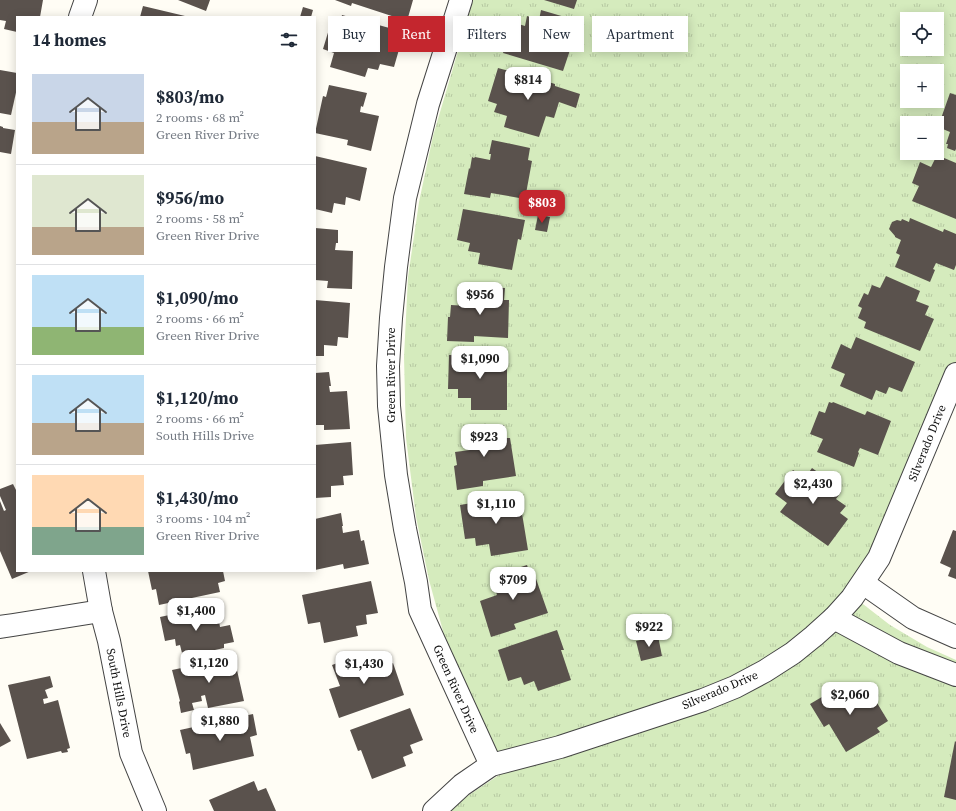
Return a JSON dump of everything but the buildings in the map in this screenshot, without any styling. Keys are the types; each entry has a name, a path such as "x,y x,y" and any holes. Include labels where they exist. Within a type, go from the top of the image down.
{"street":[{"path":"80,16 86,0"},
{"name":"Green River Drive","path":"460,0 428,104 405,198 391,318 388,366 389,406 396,475 420,610 491,765"},
{"name":"Silverado Drive","path":"434,811 462,785 491,765 560,747 703,700 735,687 794,653 834,618 852,598 880,558 956,374"},
{"name":"South Hills Drive","path":"94,572 131,753 155,811"},
{"path":"863,583 913,618 956,637"},
{"path":"0,627 101,611"},
{"path":"834,618 899,654 956,675"}],"green space":[{"path":"473,0 956,0 956,404 898,541 876,578 859,601 890,625 927,647 956,660 956,811 451,811 466,797 499,775 486,747 446,642 429,580 416,517 406,438 404,357 408,277 419,202 433,136 458,52 521,52 521,16 468,16"}]}
